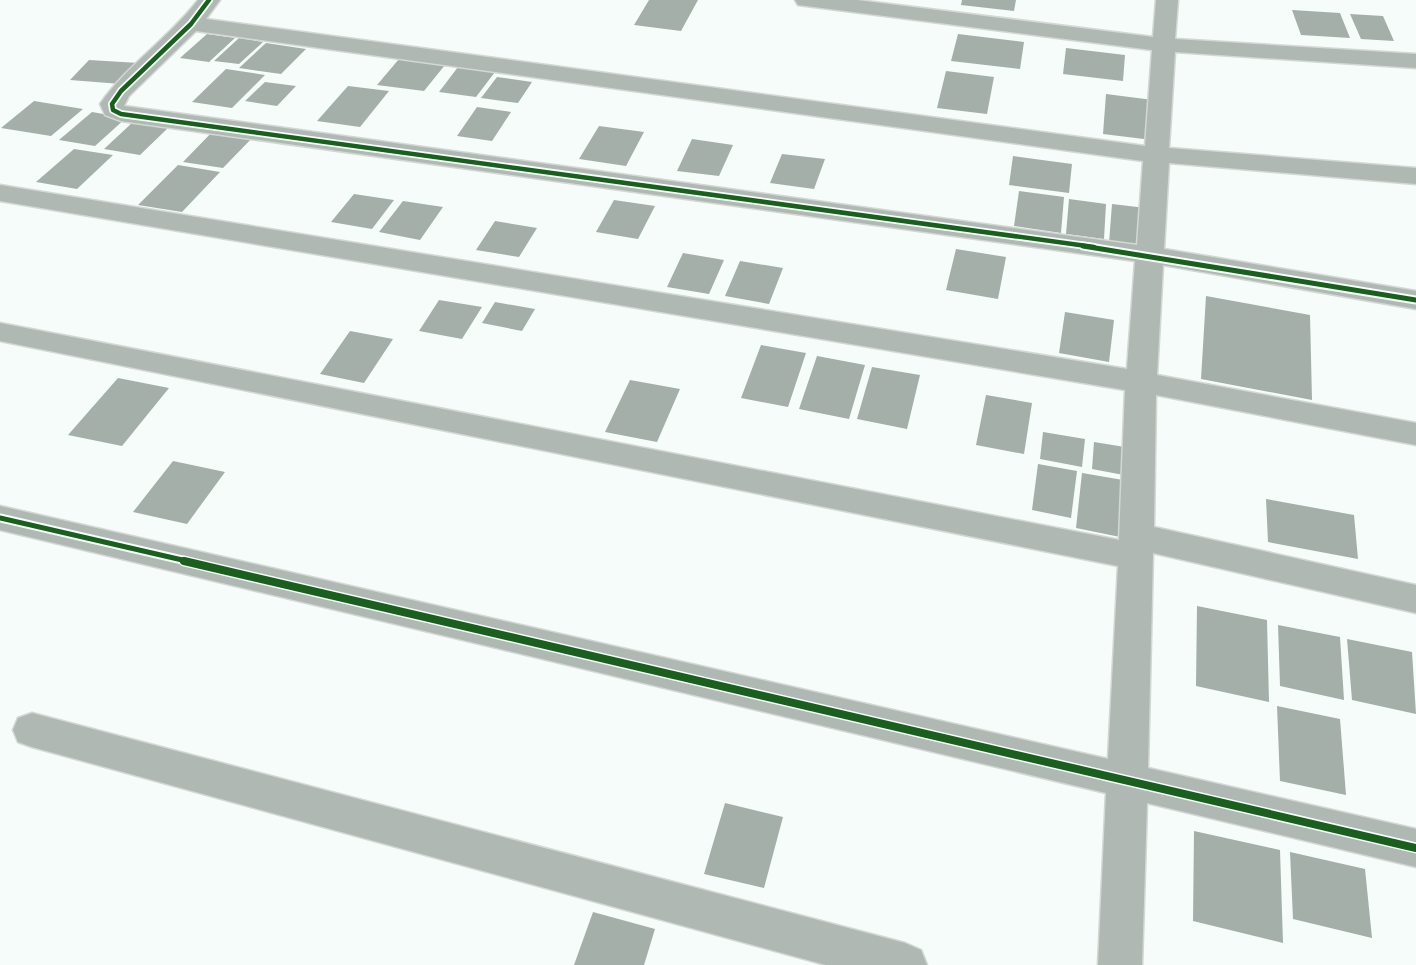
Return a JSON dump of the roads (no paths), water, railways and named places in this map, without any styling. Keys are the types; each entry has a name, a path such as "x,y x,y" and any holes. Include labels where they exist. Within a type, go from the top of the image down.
{"street":[{"path":"209,0 191,24 121,91 112,104 114,110 121,114 1151,255 1416,300"},
{"path":"806,0 1164,45 1416,61"},
{"path":"1120,965 1137,546 1141,382 1167,0"},
{"path":"191,24 1157,155 1416,176"},
{"path":"0,193 1141,382 1416,434"},
{"path":"0,332 1416,599"},
{"path":"0,518 1416,848"},
{"path":"32,730 905,965"}]}
